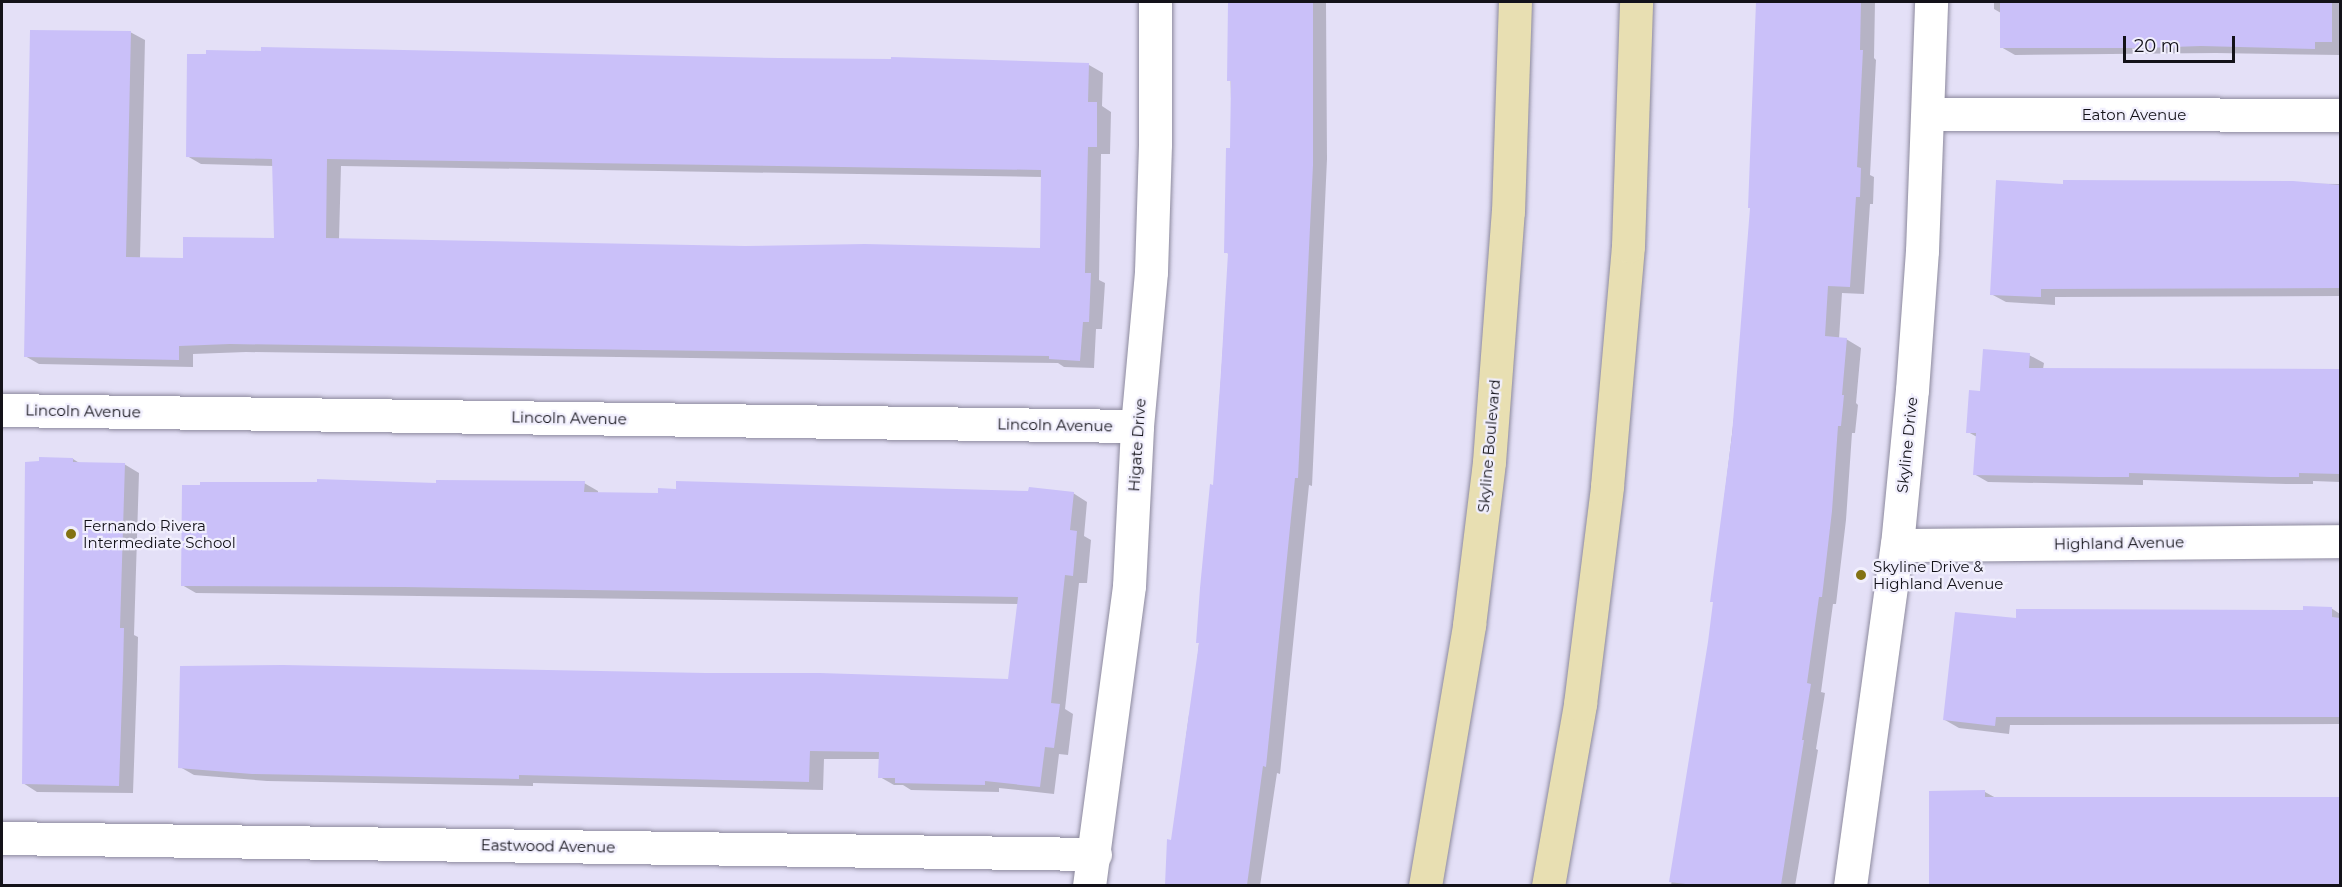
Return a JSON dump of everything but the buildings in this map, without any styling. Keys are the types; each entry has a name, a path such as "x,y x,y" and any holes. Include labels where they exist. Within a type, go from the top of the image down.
{"main road":[{"name":"Skyline Boulevard","path":"1425,885 1469,626 1489,462 1508,212 1515,2"},
{"path":"1548,885 1581,692 1614,413 1631,199 1636,2"}],"street":[{"name":"Higate Drive","path":"1092,870 1130,586 1137,426 1151,272 1155,144 1155,2"},
{"name":"Skyline Drive","path":"1850,885 1897,545 1912,390 1928,114 1931,2"},
{"name":"Eaton Avenue","path":"1928,114 2340,115"},
{"name":"Lincoln Avenue","path":"2,410 1137,426"},
{"name":"Highland Avenue","path":"1897,545 2340,541"},
{"name":"Eastwood Avenue","path":"2,838 1092,870"}],"place":[{"name":"Fernando Rivera Intermediate School","path":"71,534"},
{"name":"Skyline Drive & Highland Avenue","path":"1861,575"}]}
